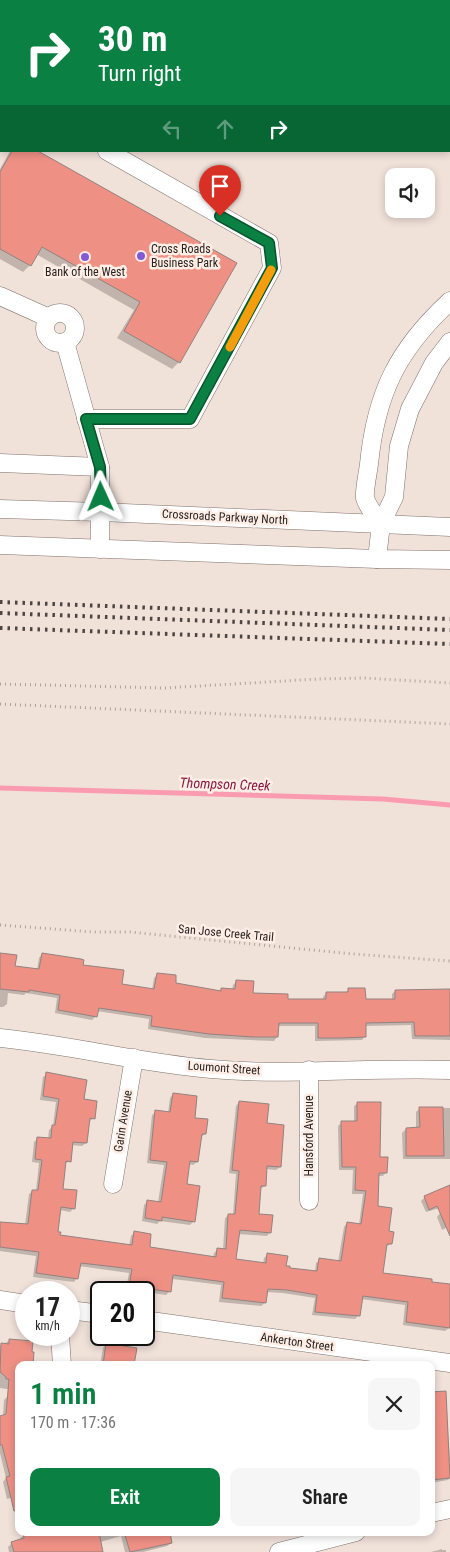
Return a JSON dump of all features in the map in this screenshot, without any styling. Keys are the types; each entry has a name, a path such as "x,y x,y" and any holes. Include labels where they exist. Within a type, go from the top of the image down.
{"street":[{"path":"86,419 190,419 272,268 269,243 109,152"},
{"path":"0,296 49,318 52,315 62,313 71,317 75,326 75,331 70,340 65,342 100,467 100,549"},
{"path":"381,524 365,498 370,457 382,397 392,373 410,344 431,319 450,301"},
{"path":"377,559 381,524 394,497 399,446 410,409 434,363 450,342"},
{"path":"0,463 100,467"},
{"name":"Crossroads Parkway North","path":"0,509 450,528"},
{"path":"0,545 450,560"},
{"name":"Loumont Street","path":"0,1038 209,1069 252,1071 450,1070"},
{"name":"Garin Avenue","path":"113,1184 134,1058"},
{"name":"Hansford Avenue","path":"309,1070 309,1201"},
{"path":"0,1300 15,1302"},
{"name":"Ankerton Street","path":"155,1322 450,1363"},
{"path":"61,1346 62,1361"},
{"path":"435,1513 450,1509"},
{"path":"278,1552 340,1536"}],"path":[{"path":"0,684 165,688 357,678 450,683"},
{"path":"0,704 450,724"},
{"name":"San Jose Creek Trail","path":"0,925 85,932 130,932 353,954 450,961"}],"building":[{"name":"Cross Roads Business Park","path":"11,152 40,152 237,263 180,363 124,331 140,302 42,247 31,266 0,249 0,172"},
{"path":"0,953 17,955 15,966 39,969 42,953 81,959 84,960 83,965 124,970 122,984 154,989 157,973 176,975 176,983 221,991 221,988 235,989 236,980 254,981 253,993 288,994 288,999 326,999 326,992 348,992 348,988 365,988 366,999 395,999 395,990 450,989 450,1036 415,1036 414,1022 366,1023 366,1037 342,1038 318,1038 318,1023 279,1023 278,1037 253,1037 209,1034 151,1026 152,1016 99,1008 97,1017 58,1010 60,995 29,990 29,992 0,989"},
{"path":"46,1072 87,1080 84,1099 97,1101 95,1119 90,1118 87,1143 73,1142 71,1162 66,1161 63,1189 77,1190 75,1209 61,1207 58,1232 61,1232 60,1235 132,1245 134,1231 151,1234 150,1247 216,1257 217,1248 226,1249 228,1214 235,1214 239,1171 232,1170 239,1101 269,1104 267,1123 284,1125 281,1167 267,1166 266,1186 261,1186 259,1214 273,1215 271,1233 240,1230 236,1259 266,1263 267,1253 288,1256 286,1266 317,1271 319,1258 341,1261 347,1222 361,1224 366,1191 355,1190 356,1167 342,1167 341,1121 357,1121 357,1102 381,1102 380,1157 388,1157 387,1173 379,1173 378,1206 392,1208 389,1231 394,1232 392,1244 387,1244 383,1273 432,1279 432,1282 450,1284 450,1328 406,1322 408,1302 363,1296 360,1316 315,1312 317,1295 287,1290 268,1289 266,1303 222,1298 224,1282 173,1275 171,1292 155,1290 155,1281 130,1281 132,1269 81,1263 78,1279 36,1273 39,1252 0,1247 0,1222 28,1224 32,1190 38,1190 42,1160 35,1159 37,1137 51,1138 52,1125 55,1125 59,1099 43,1096"},
{"path":"173,1093 197,1096 195,1118 208,1119 206,1134 202,1134 198,1162 190,1161 187,1184 200,1186 195,1222 162,1217 162,1221 145,1218 147,1200 161,1202 167,1162 150,1160 155,1110 170,1112"},
{"path":"419,1107 443,1107 444,1156 406,1156 406,1128 420,1127"},
{"path":"450,1185 450,1236 437,1206 429,1210 424,1196"},
{"path":"9,1339 15,1340 15,1346 33,1346 32,1352 34,1352 33,1361 15,1361 15,1511 6,1477 10,1476 2,1445 0,1445 0,1416 6,1414 9,1379 6,1379 0,1372 1,1343 9,1344"},
{"path":"106,1346 137,1348 135,1361 104,1361"},
{"path":"446,1391 450,1478 435,1480 435,1392"},
{"path":"24,1536 100,1536 103,1552 14,1552 11,1542 24,1538"},
{"path":"125,1536 171,1536 172,1543 130,1552"}],"waterway":[{"name":"Thompson Creek","path":"0,788 383,799 450,805"}],"railway":[{"path":"0,602 450,619"},
{"path":"0,613 450,630"},
{"path":"0,628 450,644"}],"slow traffic":[{"path":"230,347 271,270"}],"place":[{"name":"Cross Roads Business Park","path":"141,256"},
{"name":"Bank of the West","path":"85,257"}],"route":[{"path":"101,497 100,467 86,419 190,419 272,268 269,243 220,216"}]}
